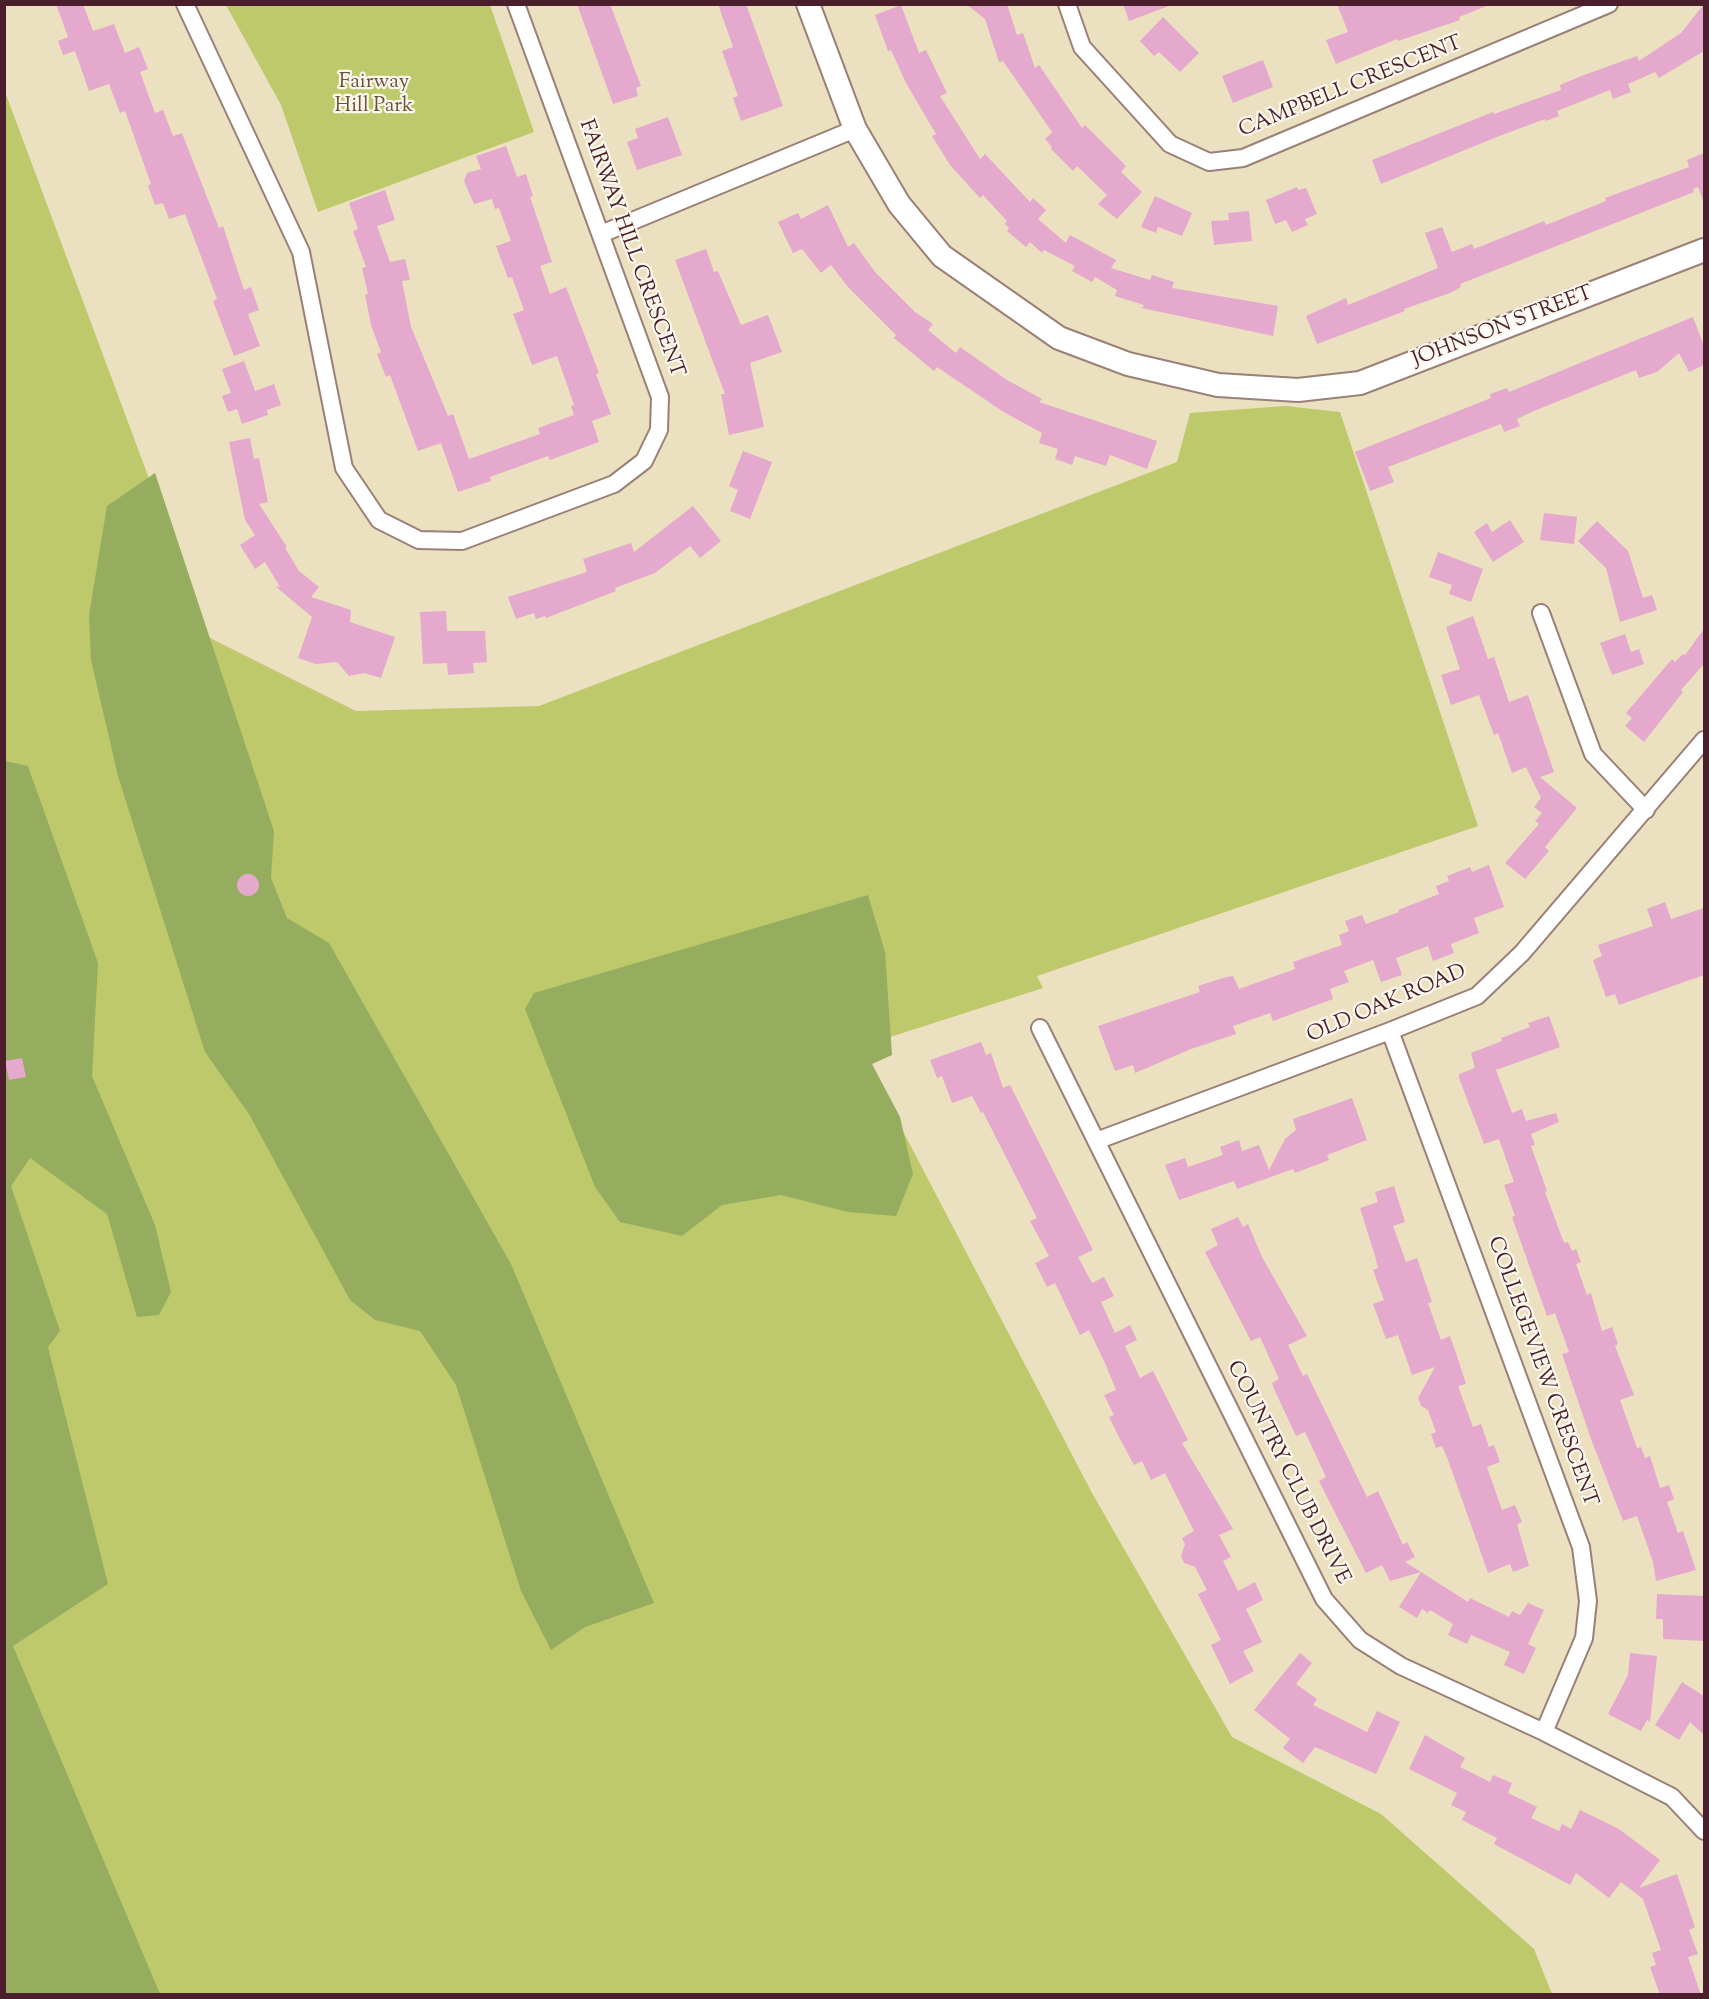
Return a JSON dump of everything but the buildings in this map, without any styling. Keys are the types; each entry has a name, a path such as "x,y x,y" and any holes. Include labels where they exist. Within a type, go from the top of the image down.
{"street":[{"name":"FAIRWAY HILL CRESCENT","path":"185,4 302,252 344,468 379,520 419,540 462,541 614,484 644,461 659,430 660,397 516,4"},
{"name":"JOHNSON STREET","path":"808,4 855,129 899,204 942,256 1059,339 1128,364 1218,384 1298,390 1360,383 1704,249"},
{"name":"CAMPBELL CRESCENT","path":"1067,4 1082,47 1090,56 1170,144 1209,162 1243,158 1610,4"},
{"path":"601,234 855,129"},
{"path":"1541,613 1593,754 1646,810"},
{"name":"OLD OAK ROAD","path":"1096,1141 1477,996 1522,953 1704,740"},
{"name":"COUNTRY CLUB DRIVE","path":"1040,1028 1324,1599 1360,1640 1401,1666 1544,1732 1672,1797 1704,1831"},
{"name":"COLLEGEVIEW CRESCENT","path":"1390,1031 1581,1547 1588,1600 1584,1638 1544,1732"}],"green space":[{"name":"Fairway Hill Park","path":"226,5 490,5 534,132 318,212 281,105"},
{"path":"4,89 208,637 356,711 539,706 1177,462 1190,413 1285,406 1340,412 1478,826 1037,976 1043,988 859,1047 1092,1493 1232,1737 1381,1814 1534,1949 1552,1994 5,1994"},
{"path":"155,473 274,831 271,878 287,918 329,943 511,1264 654,1603 585,1627 551,1650 521,1591 456,1385 420,1331 375,1320 350,1300 249,1114 205,1052 118,776 91,660 89,615 107,506"},
{"path":"5,761 28,766 98,963 92,1076 155,1225 171,1292 159,1315 137,1317 107,1214 30,1158 11,1186 60,1331 48,1347 108,1584 13,1646 160,1994 5,1994"},
{"path":"868,895 885,952 892,1055 872,1064 900,1117 913,1174 896,1216 848,1212 781,1195 722,1205 682,1236 620,1222 595,1187 525,1009 534,993"}]}
